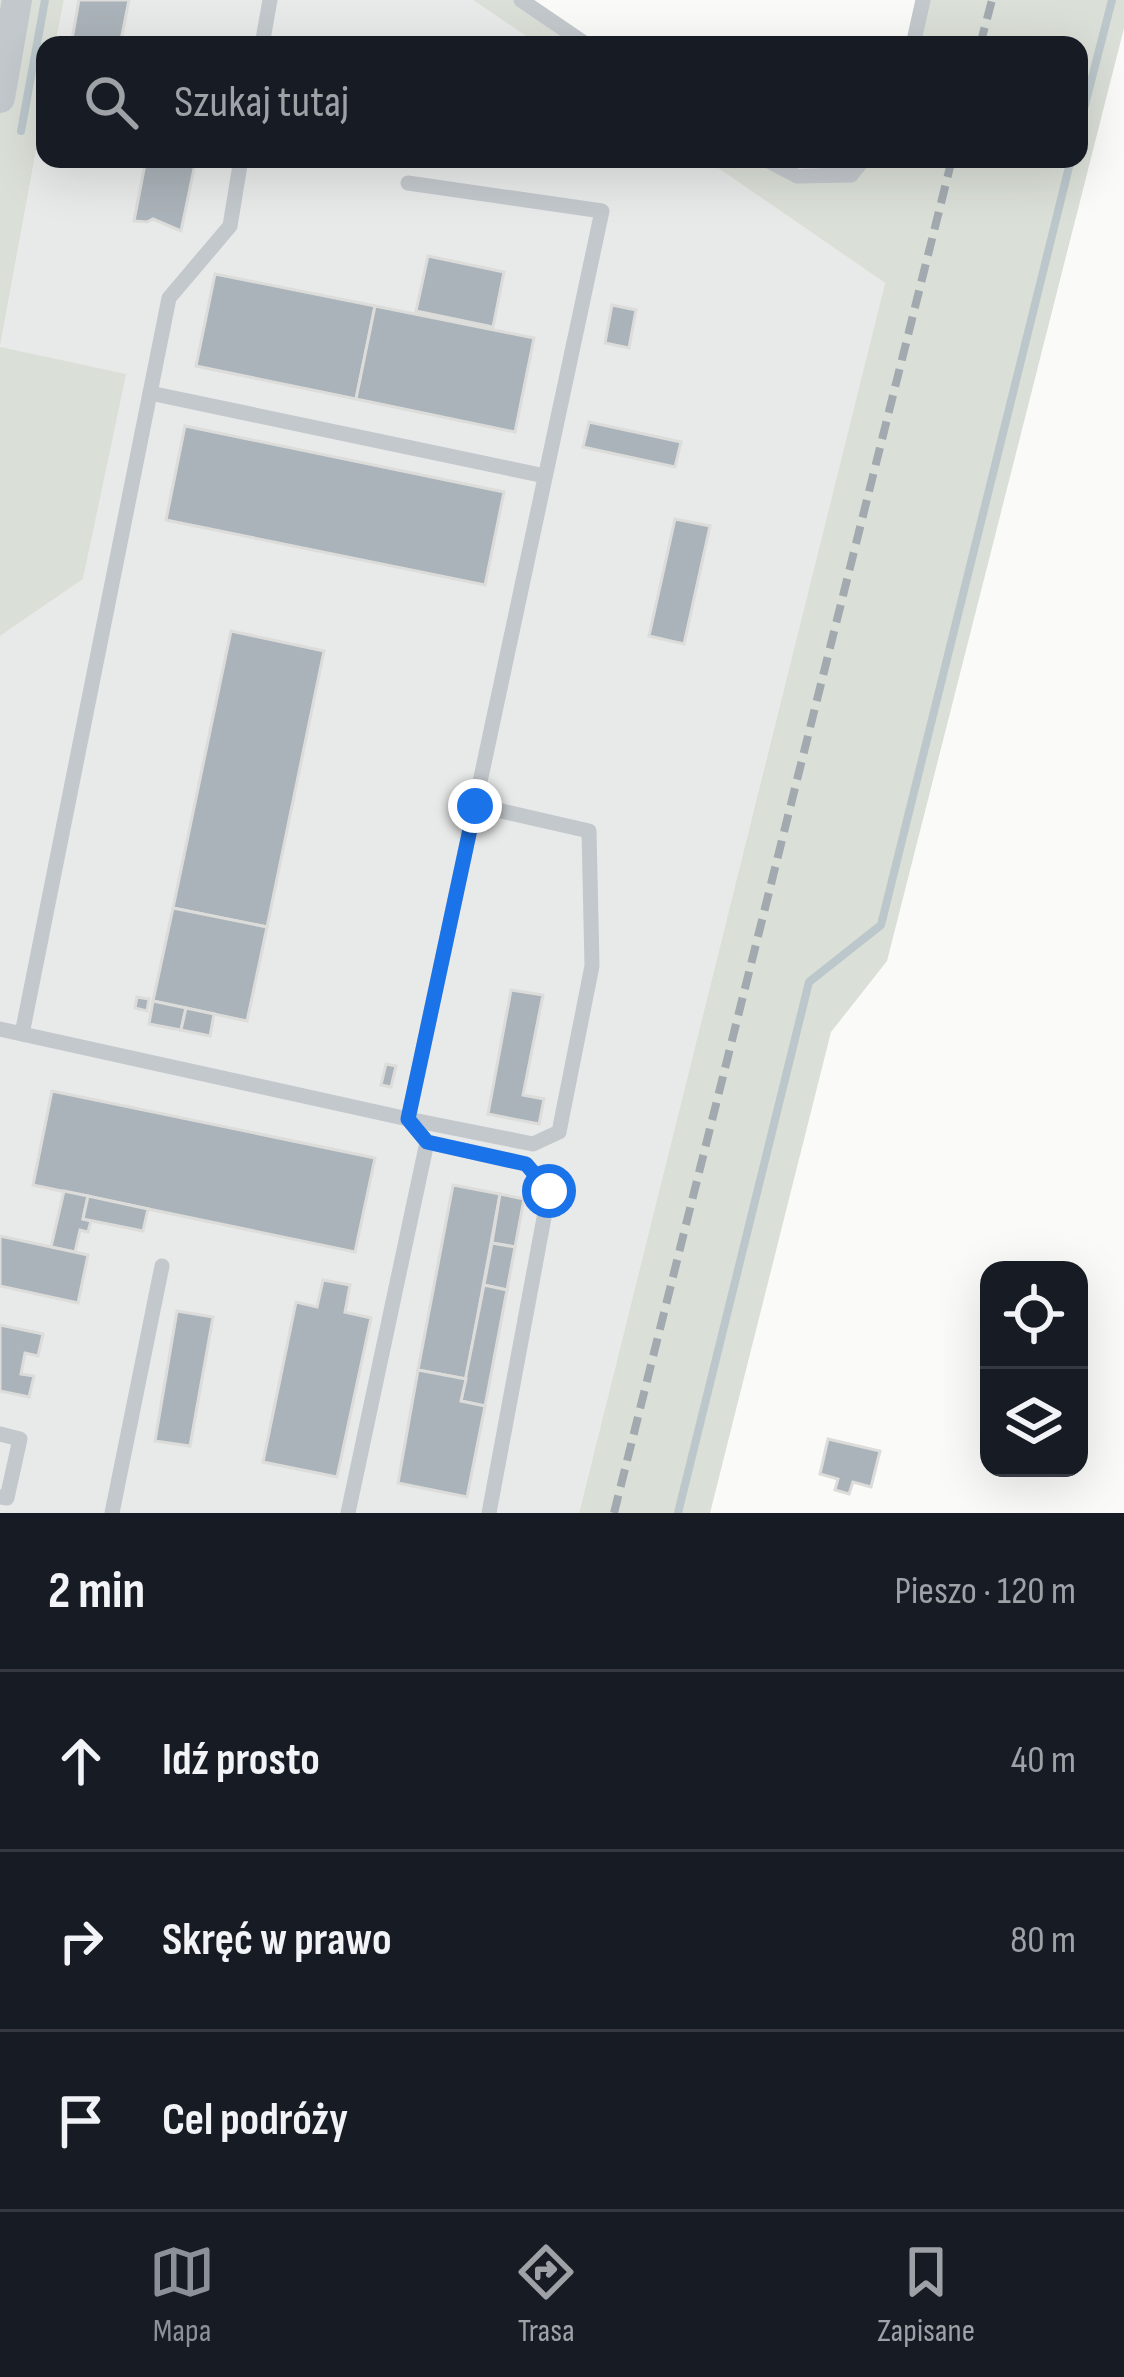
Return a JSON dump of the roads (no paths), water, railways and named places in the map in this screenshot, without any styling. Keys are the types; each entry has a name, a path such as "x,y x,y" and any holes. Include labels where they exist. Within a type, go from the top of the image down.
{"street":[{"path":"0,98 17,0"}],"lane":[{"path":"264,36 270,0"},
{"path":"521,0 574,36"},
{"path":"915,36 923,0"},
{"path":"22,1034 169,298 230,226 240,168"},
{"path":"782,168 797,176 851,176 857,168"},
{"path":"408,183 602,212 408,1119"},
{"path":"150,393 545,476"},
{"path":"0,1029 532,1144 559,1132 592,966 589,831 475,806"},
{"path":"408,1119 427,1142 526,1164 549,1191 489,1513"},
{"path":"348,1513 427,1142"},
{"path":"112,1513 162,1267"},
{"path":"0,1434 20,1439 7,1498 0,1497"}],"waterway":[{"path":"38,36 45,0"},
{"path":"1088,93 1112,0"},
{"path":"21,131 36,49"},
{"path":"678,1513 809,982 881,925 1069,168"}],"railway":[{"path":"982,36 992,0"},
{"path":"614,1513 950,168"}]}
